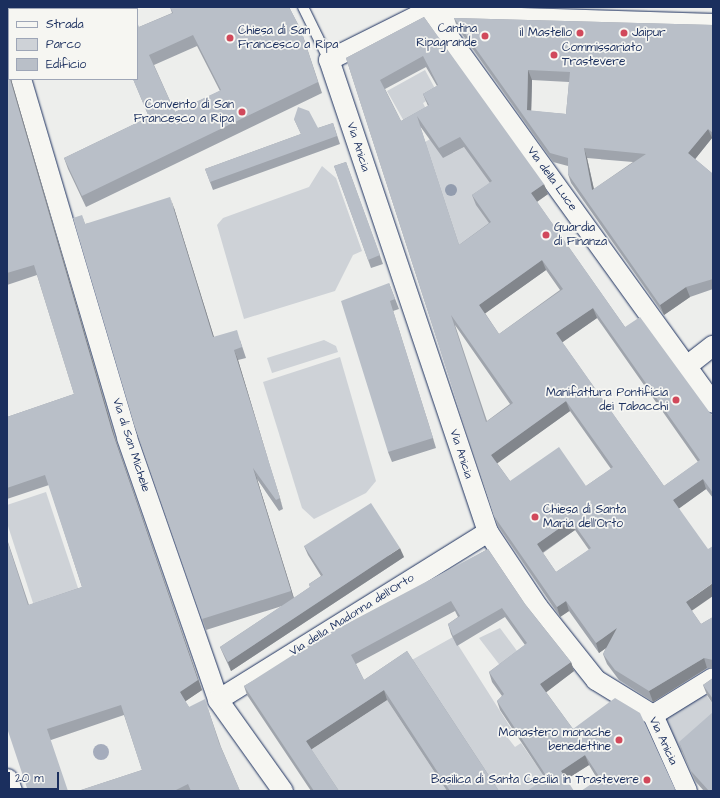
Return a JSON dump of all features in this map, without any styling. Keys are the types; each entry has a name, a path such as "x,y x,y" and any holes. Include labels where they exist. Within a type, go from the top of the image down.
{"main road":[{"path":"7,780 11,791"}],"street":[{"path":"329,60 420,13 550,12 713,24"},
{"name":"Via della Luce","path":"420,13 687,366 713,403"},
{"name":"Via Anicia","path":"329,60 488,532 538,607 596,680 653,715 687,791"},
{"name":"Via di San Michele","path":"21,80 127,438 218,700 283,791"},
{"path":"687,366 713,346"},
{"name":"Via della Madonna dell'Orto","path":"218,700 488,532"},
{"path":"653,715 713,678"}],"lane":[{"path":"303,7 329,60"}],"green space":[{"path":"425,70 438,94 423,103 427,111 405,123 387,91"},
{"path":"448,129 453,153 464,147 504,166 495,232 462,255 425,142"},
{"path":"322,166 336,178 362,251 353,255 335,291 244,319 217,225 223,218 309,187"},
{"path":"324,340 336,346 338,352 272,373 267,358"},
{"path":"340,357 376,481 366,493 314,519 302,508 263,382"},
{"path":"46,492 80,594 35,609 7,523 7,505"},
{"path":"500,628 523,659 505,672 479,638"},
{"path":"453,637 514,733 508,738 515,747 521,743 551,786 545,791 496,791 410,661"},
{"path":"704,692 713,704 713,726 675,758 660,718"},
{"path":"387,700 447,791 336,791 309,751"}],"water":[{"path":"101,744 108,749 109,752 104,759 101,760 94,755 93,752 98,745"}],"building":[{"path":"103,7 132,8 104,8"},
{"name":"Convento di San Francesco a Ripa","path":"170,7 289,7 301,30 318,82 82,196 64,158 149,117 133,80 138,80 138,24 139,27 173,13","holes":["193,35 221,90 175,112 149,55"]},
{"path":"424,17 544,184 531,193 625,327 640,317 713,417 713,493 703,479 673,500 708,549 713,546 713,583 686,602 701,624 713,617 713,660 704,658 649,691 615,670 603,654 617,628 596,643 566,601 557,607 494,516 346,58","holes":["423,56 438,85 423,94 429,105 401,121 380,80","417,116 439,148 460,137 492,181 472,195 491,222 459,245","542,260 563,289 499,334 479,305","593,308 700,460 664,486 556,333","451,315 513,403 486,422","566,401 613,467 586,486 559,447 510,481 491,455","571,520 591,548 556,572 537,544"]},
{"path":"454,18 713,25 713,133 708,129 688,153 713,174 713,279 686,287 660,305 568,174 568,158 550,153","holes":["528,70 570,72 566,114 527,110","584,148 646,154 592,190"]},
{"path":"7,69 8,80 10,80 112,431 198,680 180,692 189,707 205,699 219,743 240,791 191,791 188,784 174,791 78,791 142,770 121,705 47,729 68,791 28,791 7,728 7,540 28,605 82,587 45,475 7,488 7,417 74,394 34,265 7,273"},
{"path":"298,107 309,111 318,128 333,123 337,136 210,182 205,169 301,134 294,119"},
{"path":"346,162 380,255 368,260 334,166"},
{"path":"170,197 213,337 237,330 242,347 234,350 280,498 276,500 253,468 291,591 202,619 134,424 73,218 82,215 85,224"},
{"path":"389,283 395,299 390,301 433,438 388,452 341,301"},
{"path":"371,503 400,548 228,662 220,647 310,587 309,584 323,575 304,546"},
{"path":"488,549 525,604 571,662 540,684 573,729 615,698 640,713 675,789 674,791 581,791 600,778 585,755 561,771 574,791 527,791 547,777 497,701 504,694 489,672 527,643 502,608 453,636 448,624 460,616 451,601 351,655 364,680 407,651 499,791 450,791 384,690 306,741 339,791 314,791 244,686 318,639"},
{"path":"713,678 713,699 703,685"},
{"path":"713,712 713,791 709,791 691,771 679,742"}],"place":[{"name":"il Mastello","path":"580,33"},
{"name":"Jaipur","path":"624,33"},
{"name":"Cantina Ripagrande","path":"485,36"},
{"name":"Chiesa di San Francesco a Ripa","path":"230,38"},
{"name":"Commissariato Trastevere","path":"554,55"},
{"name":"Convento di San Francesco a Ripa","path":"242,112"},
{"name":"Guardia di Finanza","path":"546,235"},
{"name":"Manifattura Pontificia dei Tabacchi","path":"676,400"},
{"name":"Chiesa di Santa Maria dell'Orto","path":"535,517"},
{"name":"Monastero monache benedettine","path":"619,740"},
{"name":"Basilica di Santa Cecilia in Trastevere","path":"647,780"}]}
